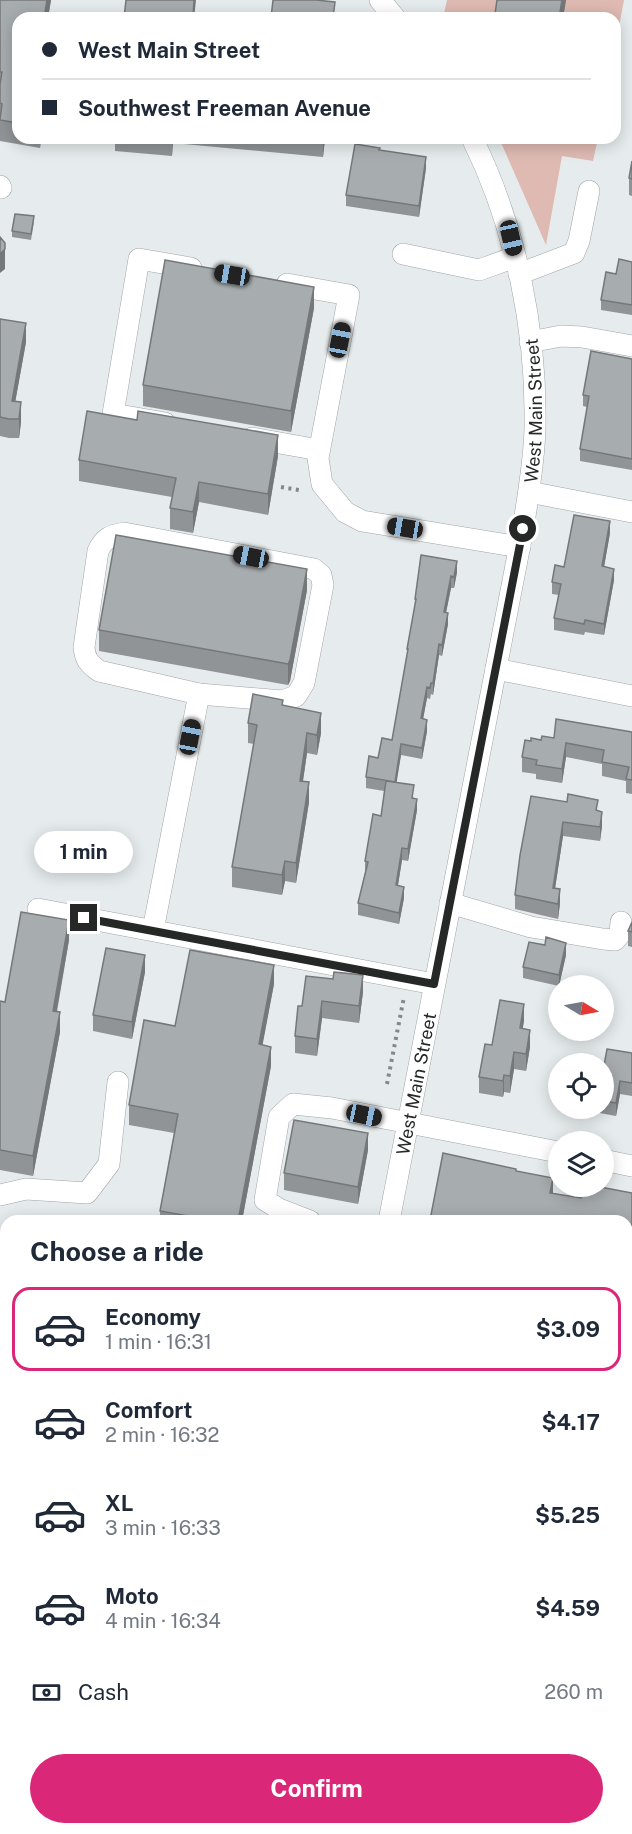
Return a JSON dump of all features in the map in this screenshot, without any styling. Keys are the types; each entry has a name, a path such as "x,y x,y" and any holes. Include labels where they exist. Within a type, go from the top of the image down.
{"street":[{"path":"380,0 390,12"},
{"name":"West Main Street","path":"390,1215 520,547 529,492 534,430 533,370 517,265 511,238 496,195 475,144"},
{"path":"403,254 478,270 517,265 574,253 579,241 589,191"},
{"path":"180,426 113,414 139,259 209,271"},
{"path":"267,281 349,295 318,458 322,484 345,512 362,521 520,547"},
{"path":"530,342 561,336 582,337 632,346"},
{"path":"236,436 319,450"},
{"path":"529,492 632,512"},
{"path":"124,533 314,569 321,575 323,585 304,683 296,696 282,701 199,694 99,671 90,665 85,657 84,647 98,551 103,541 112,534 124,533"},
{"path":"496,669 632,696"},
{"path":"153,930 199,694"},
{"path":"450,903 531,927 603,939 615,940 620,934 621,922"},
{"path":"39,909 434,984"},
{"path":"0,1195 26,1189 87,1193 109,1164 118,1082"},
{"path":"294,1215 279,1209 266,1200 279,1117 293,1104 332,1108 548,1150"},
{"path":"614,1162 632,1166"}],"path":[{"path":"281,487 299,490"},
{"path":"387,1084 405,992"}],"shaded area":[{"path":"447,0 624,0 621,16 621,12 444,12"},
{"path":"502,144 597,144 593,161 562,156 546,245"}],"building":[{"path":"0,0 47,0 45,12 12,12 12,122 0,120 2,72 0,72"},
{"path":"126,0 194,0 193,12 125,12"},
{"path":"273,0 335,2 334,12 272,12"},
{"path":"497,0 562,0 560,12 495,12"},
{"path":"355,144 426,157 419,206 346,195"},
{"path":"632,161 632,179 629,178"},
{"path":"15,214 34,216 31,234 12,231"},
{"path":"0,237 5,243 5,249 0,254"},
{"path":"619,259 632,262 632,305 601,300 606,272 616,274"},
{"path":"165,260 314,287 291,411 143,385"},
{"path":"0,319 26,323 12,401 21,402 19,419 0,417"},
{"path":"591,351 632,359 632,459 580,449 589,396 583,395"},
{"path":"87,411 137,420 138,411 278,435 268,494 199,482 193,512 170,508 176,478 79,460"},
{"path":"574,515 610,521 602,566 614,569 604,624 585,620 584,624 554,618 561,584 552,582 555,565 564,567"},
{"path":"116,535 307,569 288,664 99,630"},
{"path":"421,555 457,561 454,577 451,576 444,612 448,613 442,645 439,644 433,683 430,688 427,687 421,718 427,720 422,748 401,744 395,782 366,777 369,756 378,758 382,738 392,740 416,599"},
{"path":"253,694 283,700 282,705 321,713 317,735 307,733 300,781 309,782 296,863 285,861 282,875 232,867 257,725 248,723"},
{"path":"556,719 632,732 632,780 626,779 629,767 602,762 604,750 566,743 562,769 536,765 537,760 522,757 525,740 531,741 531,738 541,740 542,736 554,738"},
{"path":"386,781 414,785 412,798 417,799 408,849 402,848 396,885 404,887 399,913 358,903 368,862 365,861 373,814 381,816"},
{"path":"568,794 598,800 596,810 602,812 600,827 563,822 553,888 560,889 558,904 515,895 531,796 567,802"},
{"path":"21,912 69,920 53,1011 60,1012 33,1156 0,1150 0,1001 5,1002"},
{"path":"546,937 566,943 559,975 523,967 529,942 545,945"},
{"path":"106,948 145,955 132,1022 93,1015"},
{"path":"190,950 274,965 259,1044 271,1047 239,1215 182,1215 160,1211 178,1114 129,1105 144,1020 175,1026"},
{"path":"334,972 363,975 359,1006 322,1001 317,1039 295,1036 298,1006 302,1006 306,976 333,979"},
{"path":"500,1000 524,1004 520,1028 530,1030 526,1054 514,1052 510,1076 504,1075 503,1081 479,1077 485,1044 492,1045"},
{"path":"607,1049 632,1053 632,1083 620,1081 616,1103 614,1103 614,1053 606,1053"},
{"path":"294,1120 368,1133 358,1187 284,1173"},
{"path":"443,1153 548,1177 548,1197 614,1197 614,1190 632,1193 632,1215 431,1215"}],"route":[{"path":"84,918 434,984 523,529"}]}
